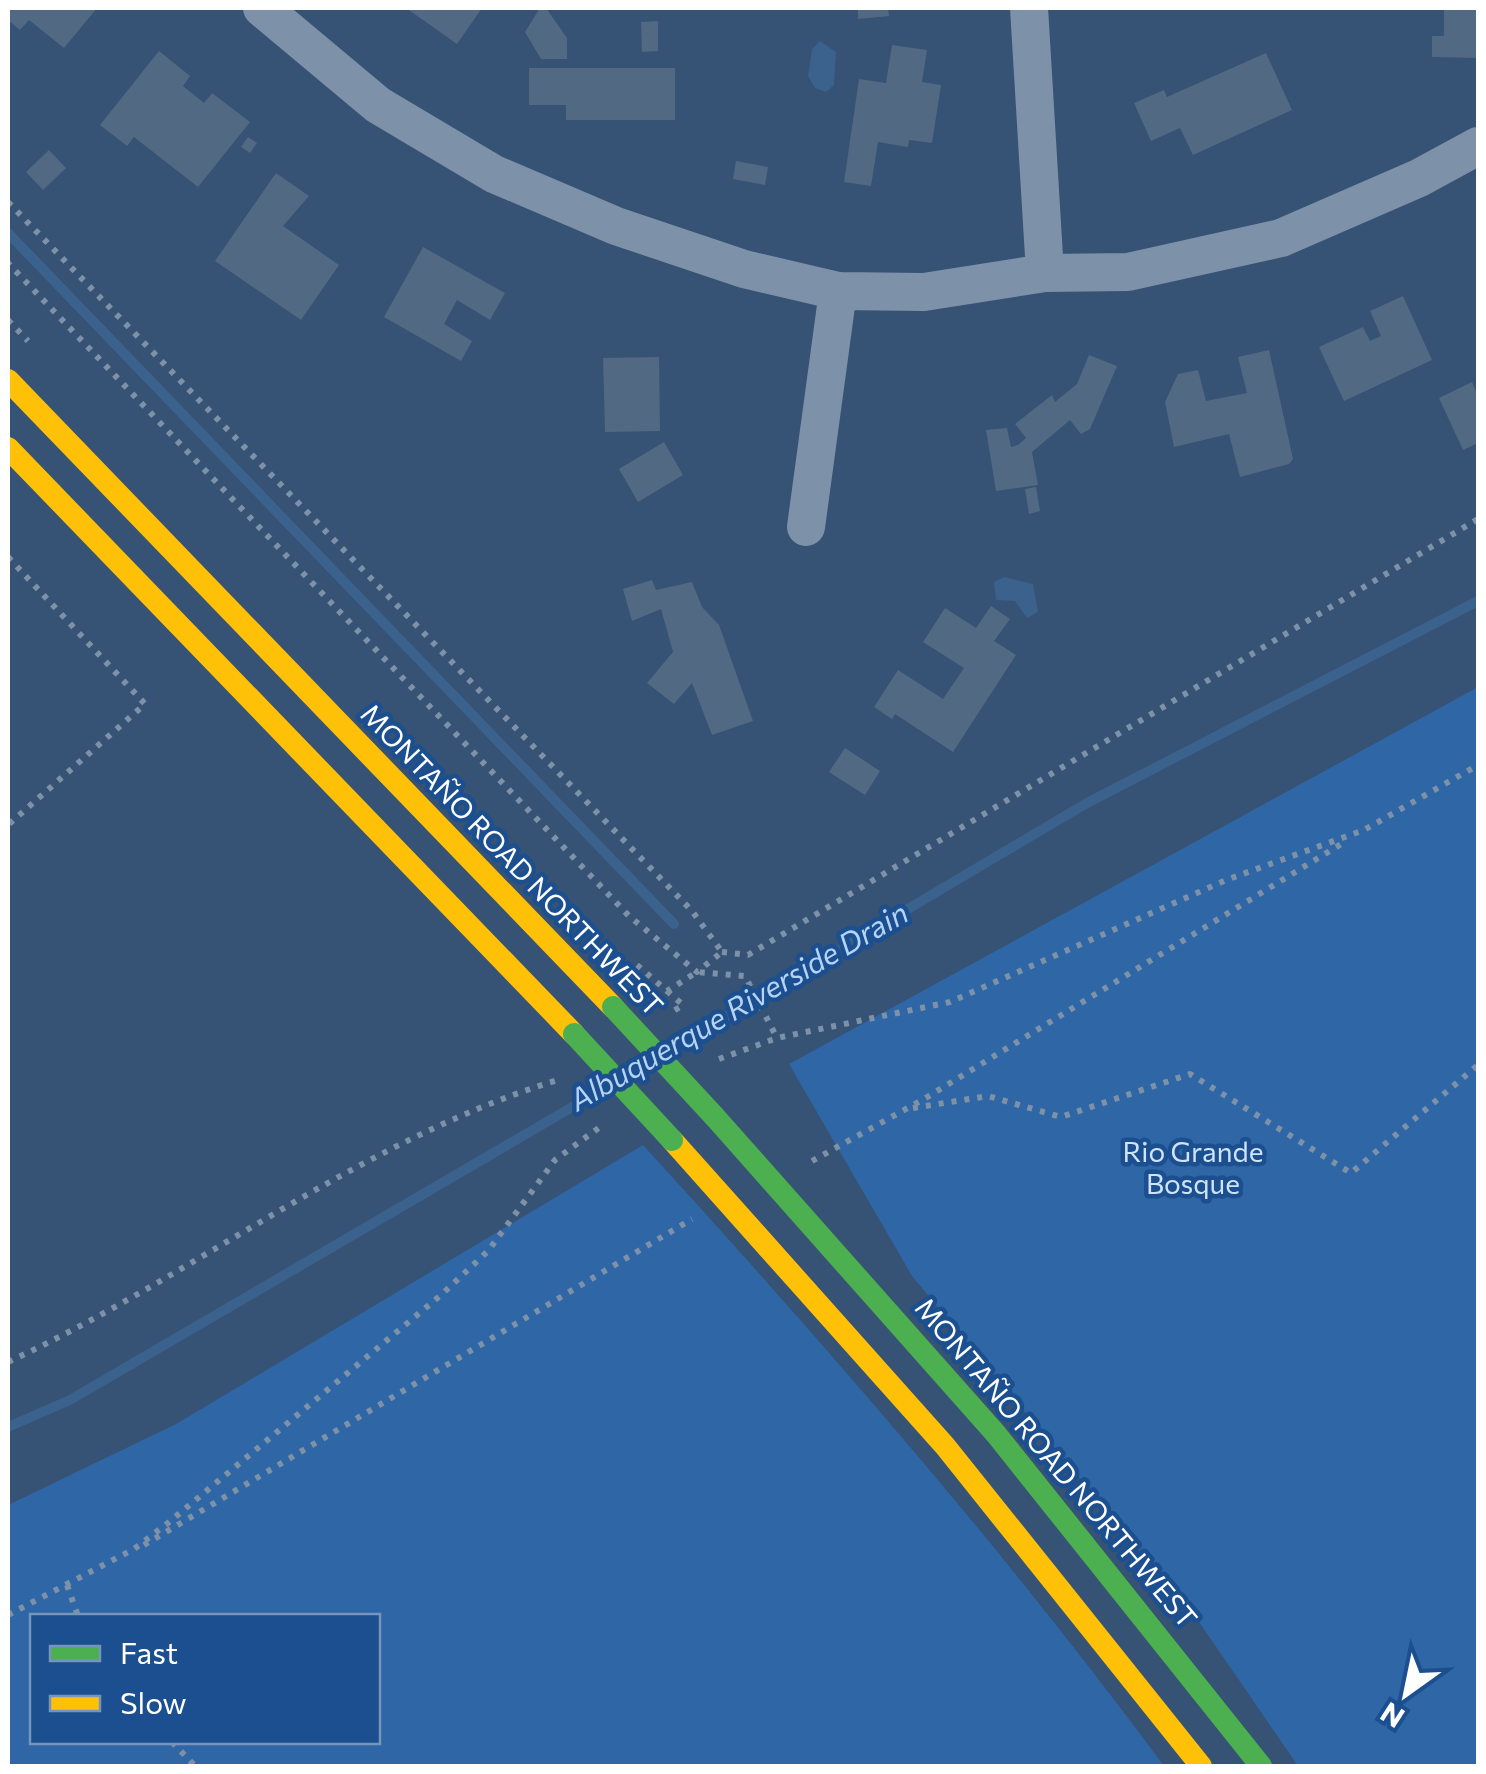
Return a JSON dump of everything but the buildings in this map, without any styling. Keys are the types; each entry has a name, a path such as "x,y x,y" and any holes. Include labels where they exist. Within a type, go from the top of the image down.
{"main road":[{"name":"MONTAÑO ROAD NORTHWEST","path":"8,380 613,1007 878,1296 1080,1535 1261,1766"},
{"path":"8,448 574,1034 844,1322 1045,1563 1201,1766"}],"street":[{"path":"262,8 378,105 494,174 616,226 744,269 838,291 924,292 1045,274 1128,272 1281,238 1419,178 1478,146"},
{"path":"1029,8 1045,274"},
{"path":"806,526 838,291"}],"path":[{"path":"8,202 692,910 722,952"},
{"path":"8,263 629,916 697,972 745,976 777,1038"},
{"path":"8,320 35,348"},
{"path":"667,991 722,952 748,955 1478,519"},
{"path":"8,557 145,704 8,825"},
{"path":"797,1169 906,1109 1364,830"},
{"path":"623,952 682,1005 666,1016"},
{"path":"906,1109 988,1096 1061,1117 1190,1074 1350,1173 1478,1065"},
{"path":"8,1362 325,1185 498,1098 566,1078"},
{"path":"134,1549 170,1533 726,1196"},
{"path":"67,1584 77,1614"},
{"path":"174,1744 195,1766"}],"green space":[{"name":"Rio Grande Bosque","path":"1478,687 1478,1764 1298,1766 1199,1622 912,1276 789,1064"},
{"path":"643,1145 977,1526 1164,1766 8,1766 8,1505 176,1424"}],"shaded area":[{"path":"820,41 836,52 834,85 826,92 815,88 808,76 812,49"},
{"path":"1004,577 1033,584 1038,612 1027,618 1015,601 996,600 994,582"}],"waterway":[{"path":"8,233 674,924"},
{"name":"Albuquerque Riverside Drain","path":"671,1049 1087,803 1478,601"},
{"name":"Albuquerque Riverside Drain","path":"8,1427 70,1400 605,1088"}],"traffic: fast":[{"path":"613,1007 714,1116"},
{"path":"574,1034 672,1140"},
{"path":"714,1116 996,1434 1261,1766"}],"traffic: slow":[{"path":"8,380 613,1007"},
{"path":"8,448 574,1034"},
{"path":"672,1140 945,1446 1201,1766"}]}
